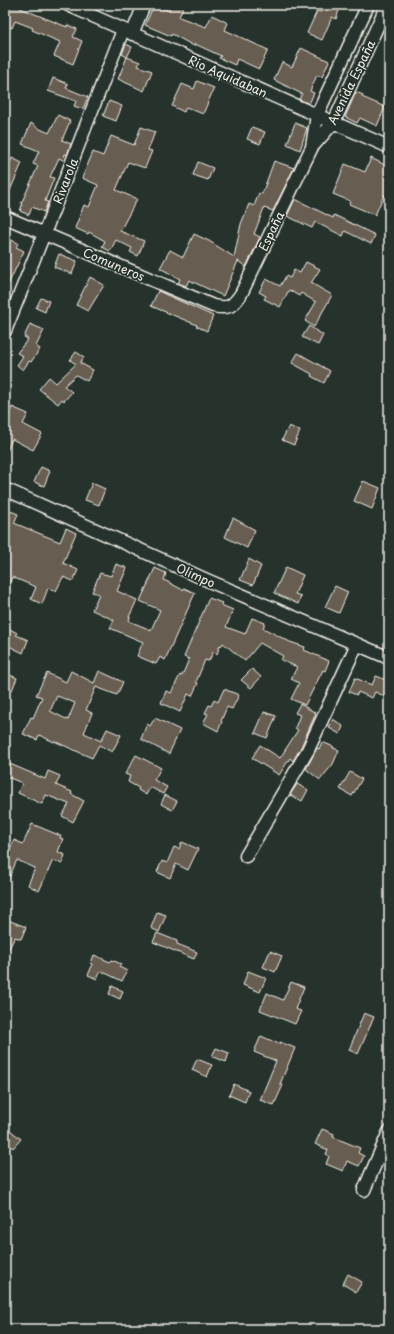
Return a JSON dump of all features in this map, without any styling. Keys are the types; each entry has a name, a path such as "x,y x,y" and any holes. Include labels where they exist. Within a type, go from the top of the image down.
{"street":[{"name":"Rio Aquidaban","path":"68,5 389,147"},
{"name":"Rivarola","path":"5,331 127,32 144,5"},
{"name":"Avenida España","path":"312,147 317,116 368,5"},
{"name":"Avenida España","path":"312,147 334,122 387,5"},
{"name":"España","path":"224,309 234,305 240,294 312,147"},
{"name":"Comuneros","path":"5,217 224,309"},
{"name":"Olimpo","path":"5,489 209,582 389,658"},
{"path":"246,856 308,750 357,644"},
{"path":"364,1190 389,1132"}],"building":[{"path":"8,5 21,5 20,8 67,27 67,25 77,29 73,37 82,41 73,64 54,56 60,42 32,30 33,28 15,21 12,28 5,25 5,12"},
{"path":"154,5 169,11 171,5 184,5 179,17 206,27 212,15 228,23 225,30 268,50 259,69 237,59 235,65 219,58 221,56 195,44 194,46 172,34 171,36 145,25"},
{"path":"324,5 341,5 336,19 332,17 322,40 307,33 317,11 321,12"},
{"path":"126,44 132,47 127,57 122,54"},
{"path":"301,48 329,61 322,77 317,75 310,91 314,93 309,104 299,99 302,94 274,80 282,62 292,67"},
{"path":"127,57 140,62 138,66 152,71 144,91 118,79"},
{"path":"53,78 68,84 66,88 88,97 83,109 74,106 76,101 48,91"},
{"path":"197,81 214,88 203,114 186,107 184,112 172,106 182,84 194,89"},
{"path":"356,92 363,95 362,97 385,107 377,126 360,118 357,123 345,117"},
{"path":"109,101 122,106 116,121 103,116"},
{"path":"58,115 70,121 62,140 71,144 67,155 65,154 63,160 59,158 50,177 54,178 45,201 48,202 44,212 32,207 29,215 20,211 21,204 38,166 33,164 39,151 22,144 31,123 49,133"},
{"path":"295,123 307,128 300,150 287,144"},
{"path":"141,127 155,132 148,150 152,151 145,168 128,162 116,190 137,199 120,231 144,241 138,256 130,252 132,248 116,240 110,251 102,247 105,241 89,232 88,234 75,228 84,205 89,207 98,185 82,178 93,152 103,156 111,136 134,145"},
{"path":"252,127 265,132 260,144 247,139"},
{"path":"12,158 22,163 5,202 5,175"},
{"path":"371,158 389,167 389,198 384,195 375,215 349,204 350,201 333,194 345,164 365,172"},
{"path":"274,161 294,168 273,211 264,208 254,234 260,237 246,267 238,261 223,296 189,280 186,286 178,283 180,279 160,268 170,250 183,257 194,234 209,241 234,257 241,224 249,204 254,206 259,193 262,194"},
{"path":"198,162 213,168 208,180 193,175"},
{"path":"295,199 333,218 334,215 375,235 371,244 345,231 343,236 315,222 312,228 287,216"},
{"path":"5,237 18,243 16,247 24,251 5,291"},
{"path":"59,254 77,261 72,274 54,267"},
{"path":"306,262 320,269 311,283 332,295 314,327 305,321 316,302 301,293 299,296 289,290 280,307 264,299 266,296 259,292 266,279 280,286 286,276 290,278 294,270 300,273"},
{"path":"90,277 104,285 88,311 76,305"},
{"path":"158,291 213,316 207,331 196,326 197,325 151,306"},
{"path":"41,298 49,301 45,312 36,308"},
{"path":"30,324 44,330 36,346 40,349 23,370 17,365 23,356 17,353 28,339 24,337"},
{"path":"309,326 323,335 318,345 302,337"},
{"path":"76,352 84,357 80,363 93,370 87,381 76,375 64,386 72,392 64,401 62,399 58,404 39,389 49,377 56,383 76,364 70,360"},
{"path":"298,353 330,371 324,383 311,376 312,374 292,363"},
{"path":"12,407 28,414 23,424 42,434 33,450 12,439 5,456 5,424"},
{"path":"289,426 300,431 294,445 282,440"},
{"path":"41,467 50,471 44,486 34,482"},
{"path":"363,481 380,488 372,509 354,501"},
{"path":"92,483 105,489 99,505 85,500"},
{"path":"5,509 18,514 14,523 60,542 66,528 76,533 63,563 78,570 73,581 63,577 56,591 48,588 42,604 31,599 36,587 12,577 5,594"},
{"path":"233,518 255,530 247,548 225,537"},
{"path":"249,559 261,566 253,585 240,580"},
{"path":"116,564 127,568 117,591 137,600 129,617 129,621 151,630 160,610 140,601 155,568 166,573 164,580 183,590 184,588 195,593 165,660 160,657 156,664 137,656 143,642 110,628 114,620 92,610 99,594 92,592 100,573 111,576"},
{"path":"286,567 303,575 295,594 301,596 298,604 274,593"},
{"path":"335,586 348,592 339,613 325,607"},
{"path":"209,598 222,603 221,605 233,610 226,627 245,634 252,618 265,623 263,628 290,642 305,647 304,650 329,661 325,671 323,670 305,705 291,699 299,683 291,679 297,667 281,660 283,656 260,643 245,661 223,643 221,646 220,645 217,654 213,652 209,661 205,660 196,682 198,683 192,696 188,694 180,712 161,703 166,691 171,693 180,675 182,676 189,659 184,657"},
{"path":"8,628 17,633 16,635 28,640 23,653 5,644 5,634"},
{"path":"252,669 261,677 251,688 241,680"},
{"path":"71,671 94,683 99,671 123,682 117,695 96,687 86,710 92,713 84,733 101,741 107,729 121,735 112,752 99,745 92,758 39,735 37,740 23,734 31,717 33,718 42,697 36,695 47,673 66,682","holes":["57,696 75,703 68,720 50,711"]},
{"path":"5,673 17,678 12,690 5,687"},
{"path":"376,676 389,681 389,698 375,692 372,698 358,692 357,695 349,692 355,678 372,685"},
{"path":"224,689 239,695 232,709 227,707 218,731 203,723 208,714 205,713 209,705 211,706 214,700 218,702"},
{"path":"300,704 316,713 293,761 290,758 279,775 252,758 260,745 280,758 298,730 295,728 300,715 295,713"},
{"path":"264,712 276,716 267,738 255,733"},
{"path":"155,718 180,730 169,754 141,739 147,724 150,726"},
{"path":"333,719 343,726 340,734 329,728"},
{"path":"322,742 339,750 333,764 320,780 306,769 317,748 319,749"},
{"path":"136,755 161,768 154,780 167,787 163,794 150,787 146,795 138,790 139,788 128,782 130,776 125,774"},
{"path":"10,764 45,779 48,771 60,776 56,785 72,792 71,794 84,801 73,822 62,816 69,804 46,795 42,804 18,793 22,783 5,776"},
{"path":"350,772 362,779 352,796 340,789"},
{"path":"297,784 308,790 302,801 290,795"},
{"path":"165,795 177,801 172,810 161,804"},
{"path":"32,824 61,836 60,838 63,839 58,852 65,855 62,864 53,860 39,891 28,885 35,868 17,860 5,886 5,860 14,840 23,844"},
{"path":"182,842 198,849 188,870 176,864 170,878 157,872 162,861 167,863 174,847 179,849"},
{"path":"157,912 166,915 159,932 151,928"},
{"path":"5,919 26,927 21,939 15,937 5,956"},
{"path":"157,933 177,941 177,944 197,952 194,959 153,942"},
{"path":"270,951 282,956 275,972 263,967"},
{"path":"94,955 110,962 112,960 121,964 119,967 127,971 122,981 101,971 97,979 88,975 93,964 91,963"},
{"path":"248,971 266,978 260,992 243,985"},
{"path":"291,982 304,987 295,1009 301,1011 295,1024 260,1010 267,993 283,1000"},
{"path":"112,986 123,991 120,999 109,994"},
{"path":"364,1013 374,1017 358,1054 349,1050"},
{"path":"261,1036 279,1044 280,1042 295,1048 280,1084 283,1085 274,1105 260,1100 276,1061 254,1052"},
{"path":"216,1048 229,1053 226,1062 212,1056"},
{"path":"197,1059 212,1065 207,1077 192,1070"},
{"path":"234,1084 249,1091 245,1102 229,1095"},
{"path":"5,1126 21,1139 13,1148 5,1141"},
{"path":"322,1129 334,1134 333,1137 360,1148 358,1153 364,1156 359,1166 347,1161 343,1171 326,1164 329,1156 326,1154 328,1150 315,1144"},
{"path":"348,1274 362,1282 356,1292 343,1284"}]}
